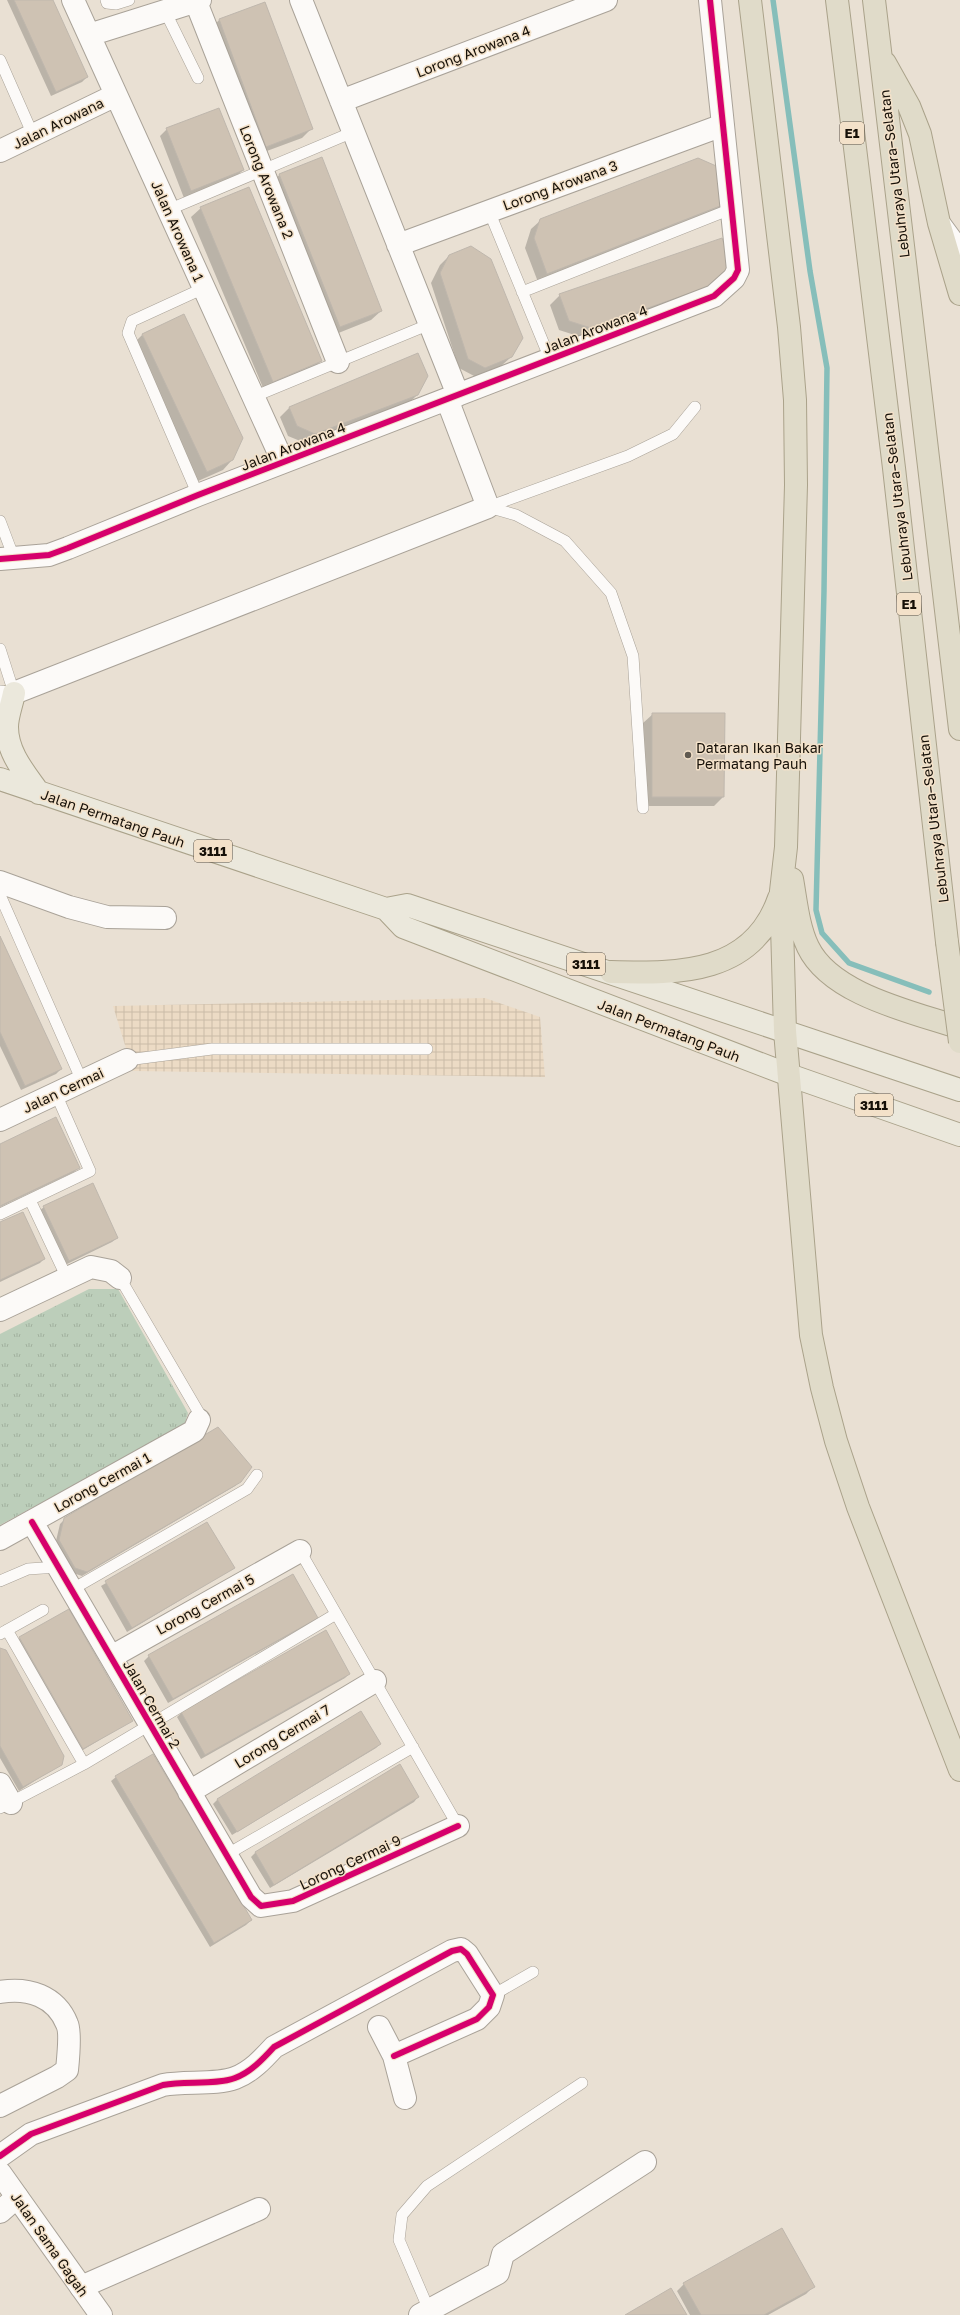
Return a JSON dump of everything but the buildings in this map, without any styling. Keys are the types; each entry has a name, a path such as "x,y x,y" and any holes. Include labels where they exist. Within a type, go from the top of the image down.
{"highway":[{"path":"750,0 789,327 795,407 796,485 786,847 781,891 785,1031 812,1335 822,1388 836,1441 858,1507 960,1770"},
{"name":"Lebuhraya Utara–Selatan","path":"837,0 893,460 947,942 960,1042"},
{"name":"Lebuhraya Utara–Selatan","path":"874,0 960,729"},
{"path":"880,56 909,106 920,134 939,223 960,294"},
{"path":"786,847 803,935 809,948 826,971 853,990 960,1028"},
{"path":"611,972 680,970 730,958 743,951 764,929 772,916 781,891"}],"main road":[{"path":"5,697 10,746 19,766 39,793"},
{"name":"Jalan Permatang Pauh","path":"0,779 386,909 403,927 789,1075 960,1135"},
{"name":"Jalan Permatang Pauh","path":"386,909 407,905 960,1090"}],"street":[{"name":"Jalan Arowana 1","path":"73,0 283,462"},
{"path":"0,716 5,697 488,507 430,324 301,0"},
{"name":"Jalan Arowana 4","path":"198,495 714,296 734,278 738,270 710,0"},
{"path":"89,35 170,7 198,1"},
{"name":"Lorong Arowana 2","path":"198,1 262,171 338,362"},
{"name":"Lorong Arowana 4","path":"341,101 601,1"},
{"name":"Jalan Arowana","path":"0,151 116,95"},
{"name":"Lorong Arowana 3","path":"398,245 723,125"},
{"path":"939,223 960,252"},
{"path":"7,559 49,555 198,495"},
{"path":"0,882 70,907 107,917 165,918"},
{"name":"Jalan Cermai","path":"2,1115 56,1094 127,1060"},
{"path":"0,1310 91,1267 111,1271 120,1278"},
{"name":"Lorong Cermai 1","path":"0,1539 194,1431 199,1420"},
{"name":"Jalan Cermai 2","path":"32,1522 251,1897"},
{"name":"Lorong Cermai 5","path":"111,1657 300,1551"},
{"name":"Lorong Cermai 7","path":"189,1792 375,1681"},
{"path":"0,1784 5,1805"},
{"name":"Lorong Cermai 9","path":"251,1897 261,1906 294,1901 458,1826"},
{"path":"0,2156 31,2134 163,2085 180,2082 234,2079 257,2065 274,2047 452,1951 461,1949 468,1954 493,1995 489,2007 477,2019 394,2056"},
{"path":"0,1992 27,1992 51,2000 68,2024 68,2060 67,2070 58,2078 0,2106"},
{"path":"378,2027 394,2056 405,2098"},
{"path":"425,2313 498,2273 503,2254 645,2162"},
{"name":"Jalan Sama Gagah","path":"0,2173 101,2315"},
{"path":"0,2212 17,2197"},
{"path":"81,2287 259,2209"}],"lane":[{"path":"106,0 107,3 116,4 129,0"},
{"path":"170,7 198,78"},
{"path":"0,60 33,135"},
{"path":"168,210 353,132"},
{"path":"522,292 731,209"},
{"path":"489,211 550,359"},
{"path":"198,495 128,333 132,321 204,288"},
{"path":"253,397 430,324"},
{"path":"488,507 628,456 673,434 695,407"},
{"path":"488,507 516,515 566,541 611,594 633,656 643,808"},
{"path":"0,521 7,559"},
{"path":"0,649 5,697"},
{"path":"0,895 82,1081"},
{"path":"127,1060 212,1049 427,1049"},
{"path":"0,1214 90,1171 56,1094"},
{"path":"30,1200 67,1278"},
{"path":"120,1278 199,1413 199,1420"},
{"path":"71,1590 247,1489 257,1475"},
{"path":"300,1551 458,1826"},
{"path":"0,1581 28,1569 58,1567"},
{"path":"43,1610 4,1632 84,1764"},
{"path":"5,1805 84,1764 336,1614"},
{"path":"226,1855 413,1747"},
{"path":"493,1995 533,1972"},
{"path":"425,2313 399,2240 402,2215 427,2186 582,2083"}],"shaded area":[{"path":"485,998 540,1017 545,1077 133,1071 113,1006"}],"green space":[{"path":"89,1289 118,1289 188,1413 184,1426 0,1525 0,1334"}],"waterway":[{"path":"773,0 810,271 827,368 824,591 816,910 822,933 849,963 929,992"}],"cycle path":[{"path":"0,559 49,555 198,495 714,296 734,278 738,270 710,0"},
{"path":"32,1522 251,1897 261,1906 293,1901 458,1826"},
{"path":"0,2156 31,2134 163,2085 210,2082 235,2078 256,2065 274,2047 452,1951 461,1949 467,1954 493,1995 489,2007 477,2019 394,2056"}],"place":[{"name":"Dataran Ikan Bakar Permatang Pauh","path":"688,755"}]}
